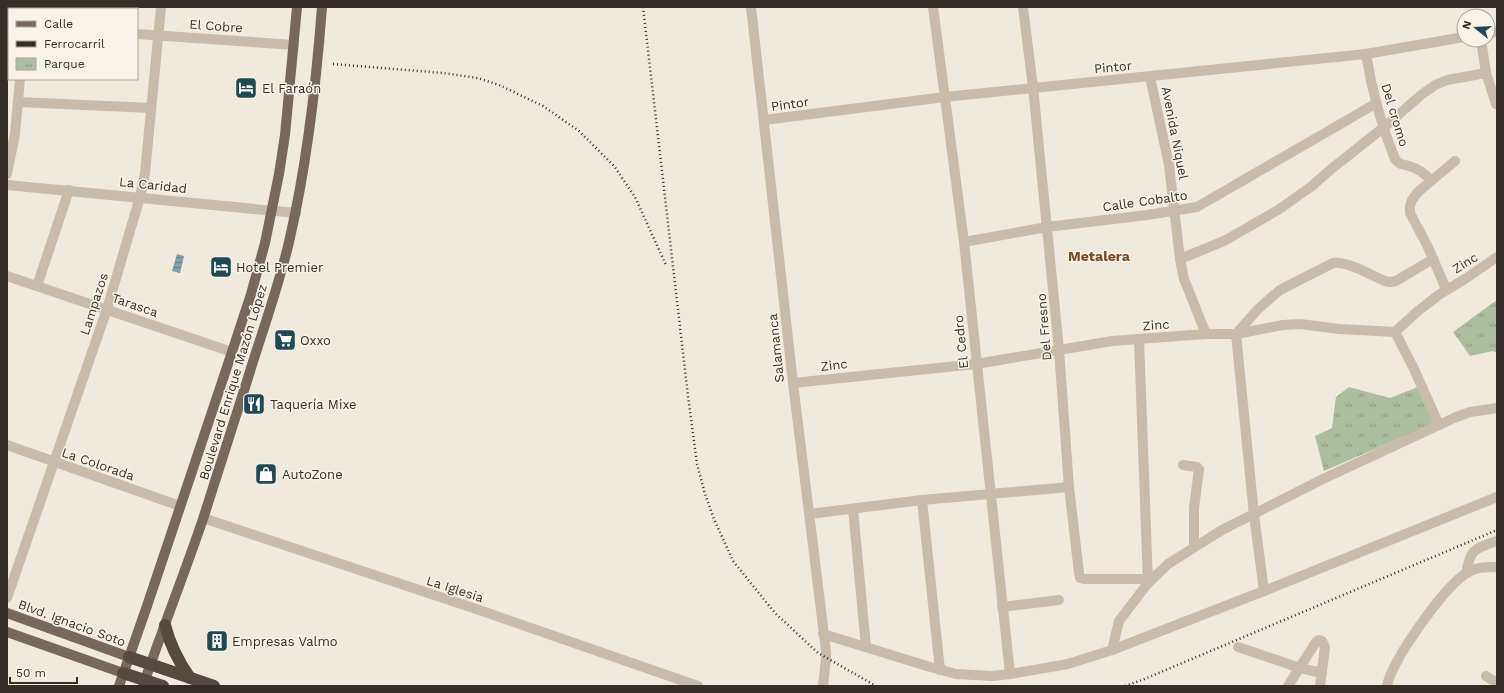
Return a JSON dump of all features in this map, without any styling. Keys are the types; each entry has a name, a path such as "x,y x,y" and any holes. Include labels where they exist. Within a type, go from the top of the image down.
{"highway":[{"path":"165,625 177,659 190,678"},
{"path":"129,657 214,686"},
{"path":"123,672 144,683 163,686"}],"main road":[{"name":"Boulevard Enrique Mazón López","path":"119,686 232,352 251,294 265,244 285,135 297,7"},
{"name":"Boulevard Enrique Mazón López","path":"144,683 203,518 288,244 296,213 313,100 322,7"},
{"name":"Blvd. Ignacio Soto","path":"7,613 129,657"},
{"path":"7,632 123,672"}],"street":[{"name":"Lampazos","path":"7,598 107,309 140,197 145,173 161,7"},
{"name":"Salamanca","path":"751,7 793,383 826,658 823,686"},
{"name":"El Cedro","path":"933,7 964,242 1010,674"},
{"name":"Del Fresno","path":"1023,7 1033,87 1047,227 1059,350 1069,487 1080,578 1148,581"},
{"name":"El Cobre","path":"138,34 294,44"},
{"name":"Pintor","path":"764,120 1033,87 1150,77 1366,54 1456,38"},
{"path":"1482,48 1486,73 1496,104"},
{"name":"Del cromo","path":"1366,54 1375,104 1383,128 1398,163 1416,169 1431,180"},
{"path":"1180,259 1224,241 1278,210 1312,186 1421,95 1441,82 1486,73"},
{"name":"Avenida Niquel","path":"1150,77 1168,159 1180,259 1184,279 1206,334"},
{"path":"7,174 15,134 20,80"},
{"path":"18,102 151,108"},
{"name":"Calle Cobalto","path":"964,242 1047,227 1197,207 1375,104"},
{"path":"1446,289 1410,213 1410,206 1418,192 1455,161"},
{"name":"La Caridad","path":"7,185 296,213"},
{"path":"37,286 69,190"},
{"name":"Zinc","path":"793,383 976,364 1106,342 1206,334 1236,334 1283,325 1300,324 1338,329 1396,332 1418,311 1446,289 1465,279 1497,257"},
{"path":"1264,591 1254,515 1236,334 1258,309 1280,290 1333,263 1340,262 1348,264 1384,281 1390,282 1396,281 1433,259"},
{"name":"Tarasca","path":"7,276 232,352"},
{"path":"1396,332 1439,425"},
{"path":"1139,339 1148,581"},
{"path":"1112,650 1119,621 1148,581 1168,564 1194,547 1222,530 1254,515 1323,478 1470,412 1497,408"},
{"name":"La Colorada","path":"7,445 180,506"},
{"path":"1183,465 1197,467 1199,469 1194,508 1194,547"},
{"path":"809,514 922,500 1069,487"},
{"path":"823,634 956,674 1010,674 1079,662 1264,591 1497,497"},
{"path":"922,500 940,670"},
{"path":"853,509 866,647"},
{"name":"La Iglesia","path":"203,518 482,611 698,686"},
{"path":"1466,573 1469,559 1475,550 1497,542"},
{"path":"1387,686 1398,658 1431,610 1456,580 1478,567 1497,567"},
{"path":"1002,607 1059,600"},
{"path":"1288,686 1316,642 1319,640 1322,641 1325,647 1320,686"},
{"path":"1238,647 1300,668 1322,673"},
{"path":"1486,676 1497,683"}],"green space":[{"path":"1497,300 1497,353 1493,351 1470,356 1453,332"},
{"path":"1349,387 1390,398 1418,387 1435,423 1324,471 1315,436 1332,428 1336,397"}],"water":[{"path":"177,254 184,256 180,273 172,271"}],"railway":[{"path":"643,7 688,396 697,464 705,494 714,519 733,561 775,613 818,653 876,686"},
{"path":"333,64 443,73 478,78 499,85 543,106 579,131 614,166 635,197 666,265"},
{"path":"1125,686 1497,530"}],"place":[{"name":"El Faraón","path":"246,88"},
{"name":"Hotel Premier","path":"221,267"},
{"name":"Oxxo","path":"285,340"},
{"name":"Taquería Mixe","path":"254,404"},
{"name":"AutoZone","path":"266,474"},
{"name":"Empresas Valmo","path":"217,641"}],"district":[{"name":"Metalera","path":"1099,256"}]}
